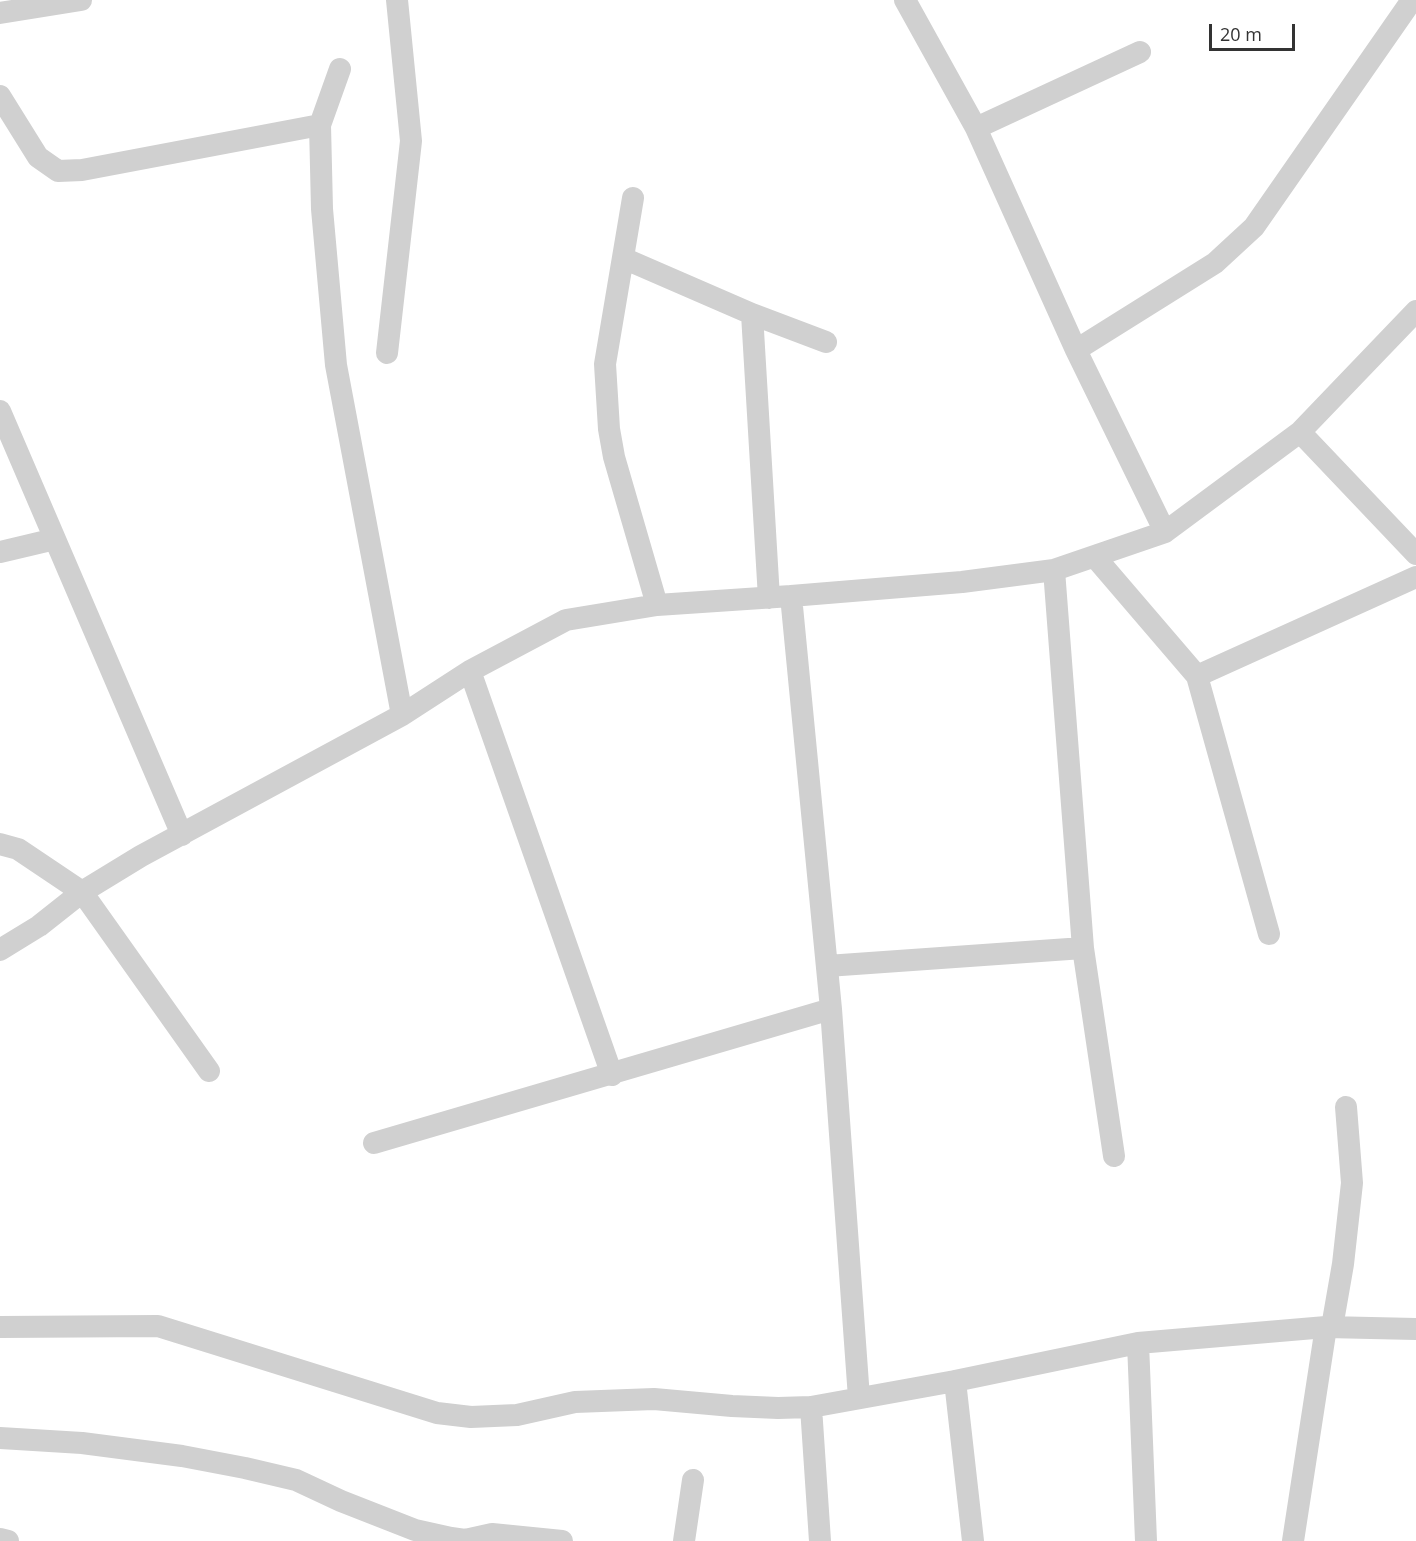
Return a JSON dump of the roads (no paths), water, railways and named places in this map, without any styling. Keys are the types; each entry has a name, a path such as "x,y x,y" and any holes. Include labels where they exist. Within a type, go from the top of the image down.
{"street":[{"path":"0,13 81,0"},
{"path":"387,354 411,141 397,0"},
{"path":"905,0 976,128 1076,350 1165,532"},
{"path":"1076,350 1215,263 1254,226 1412,0"},
{"path":"976,128 1140,52"},
{"path":"340,69 320,125 322,209 336,365 402,715"},
{"path":"0,96 38,158 58,171 82,170 320,125"},
{"path":"633,198 605,364 609,429 614,457 657,604"},
{"path":"623,258 752,314 826,342"},
{"path":"0,950 39,926 82,892 141,856 402,715 470,671 566,620 657,604 780,597 962,582 1054,570 1165,532 1300,432 1416,310"},
{"path":"752,314 780,597 827,966 860,1398"},
{"path":"0,411 182,835"},
{"path":"1300,432 1416,554"},
{"path":"0,552 55,539"},
{"path":"1095,557 1197,676 1269,934"},
{"path":"1054,570 1083,948 1114,1156"},
{"path":"1197,676 1416,578"},
{"path":"470,671 612,1075"},
{"path":"0,844 18,849 82,892 209,1071"},
{"path":"827,966 1083,948"},
{"path":"374,1143 831,1009"},
{"path":"1293,1541 1329,1327 1343,1264 1352,1183 1346,1107"},
{"path":"0,1328 158,1326 437,1413 471,1418 517,1415 575,1402 654,1399 755,1407 811,1407 955,1381 1138,1343 1329,1327 1416,1329"},
{"path":"1138,1343 1146,1541"},
{"path":"955,1381 973,1541"},
{"path":"811,1407 820,1541"},
{"path":"0,1438 93,1444 182,1456 245,1468 296,1480 341,1501 415,1530 452,1538 465,1540 492,1534 562,1541"},
{"path":"684,1541 693,1480"},
{"path":"0,1539 8,1541"}]}
